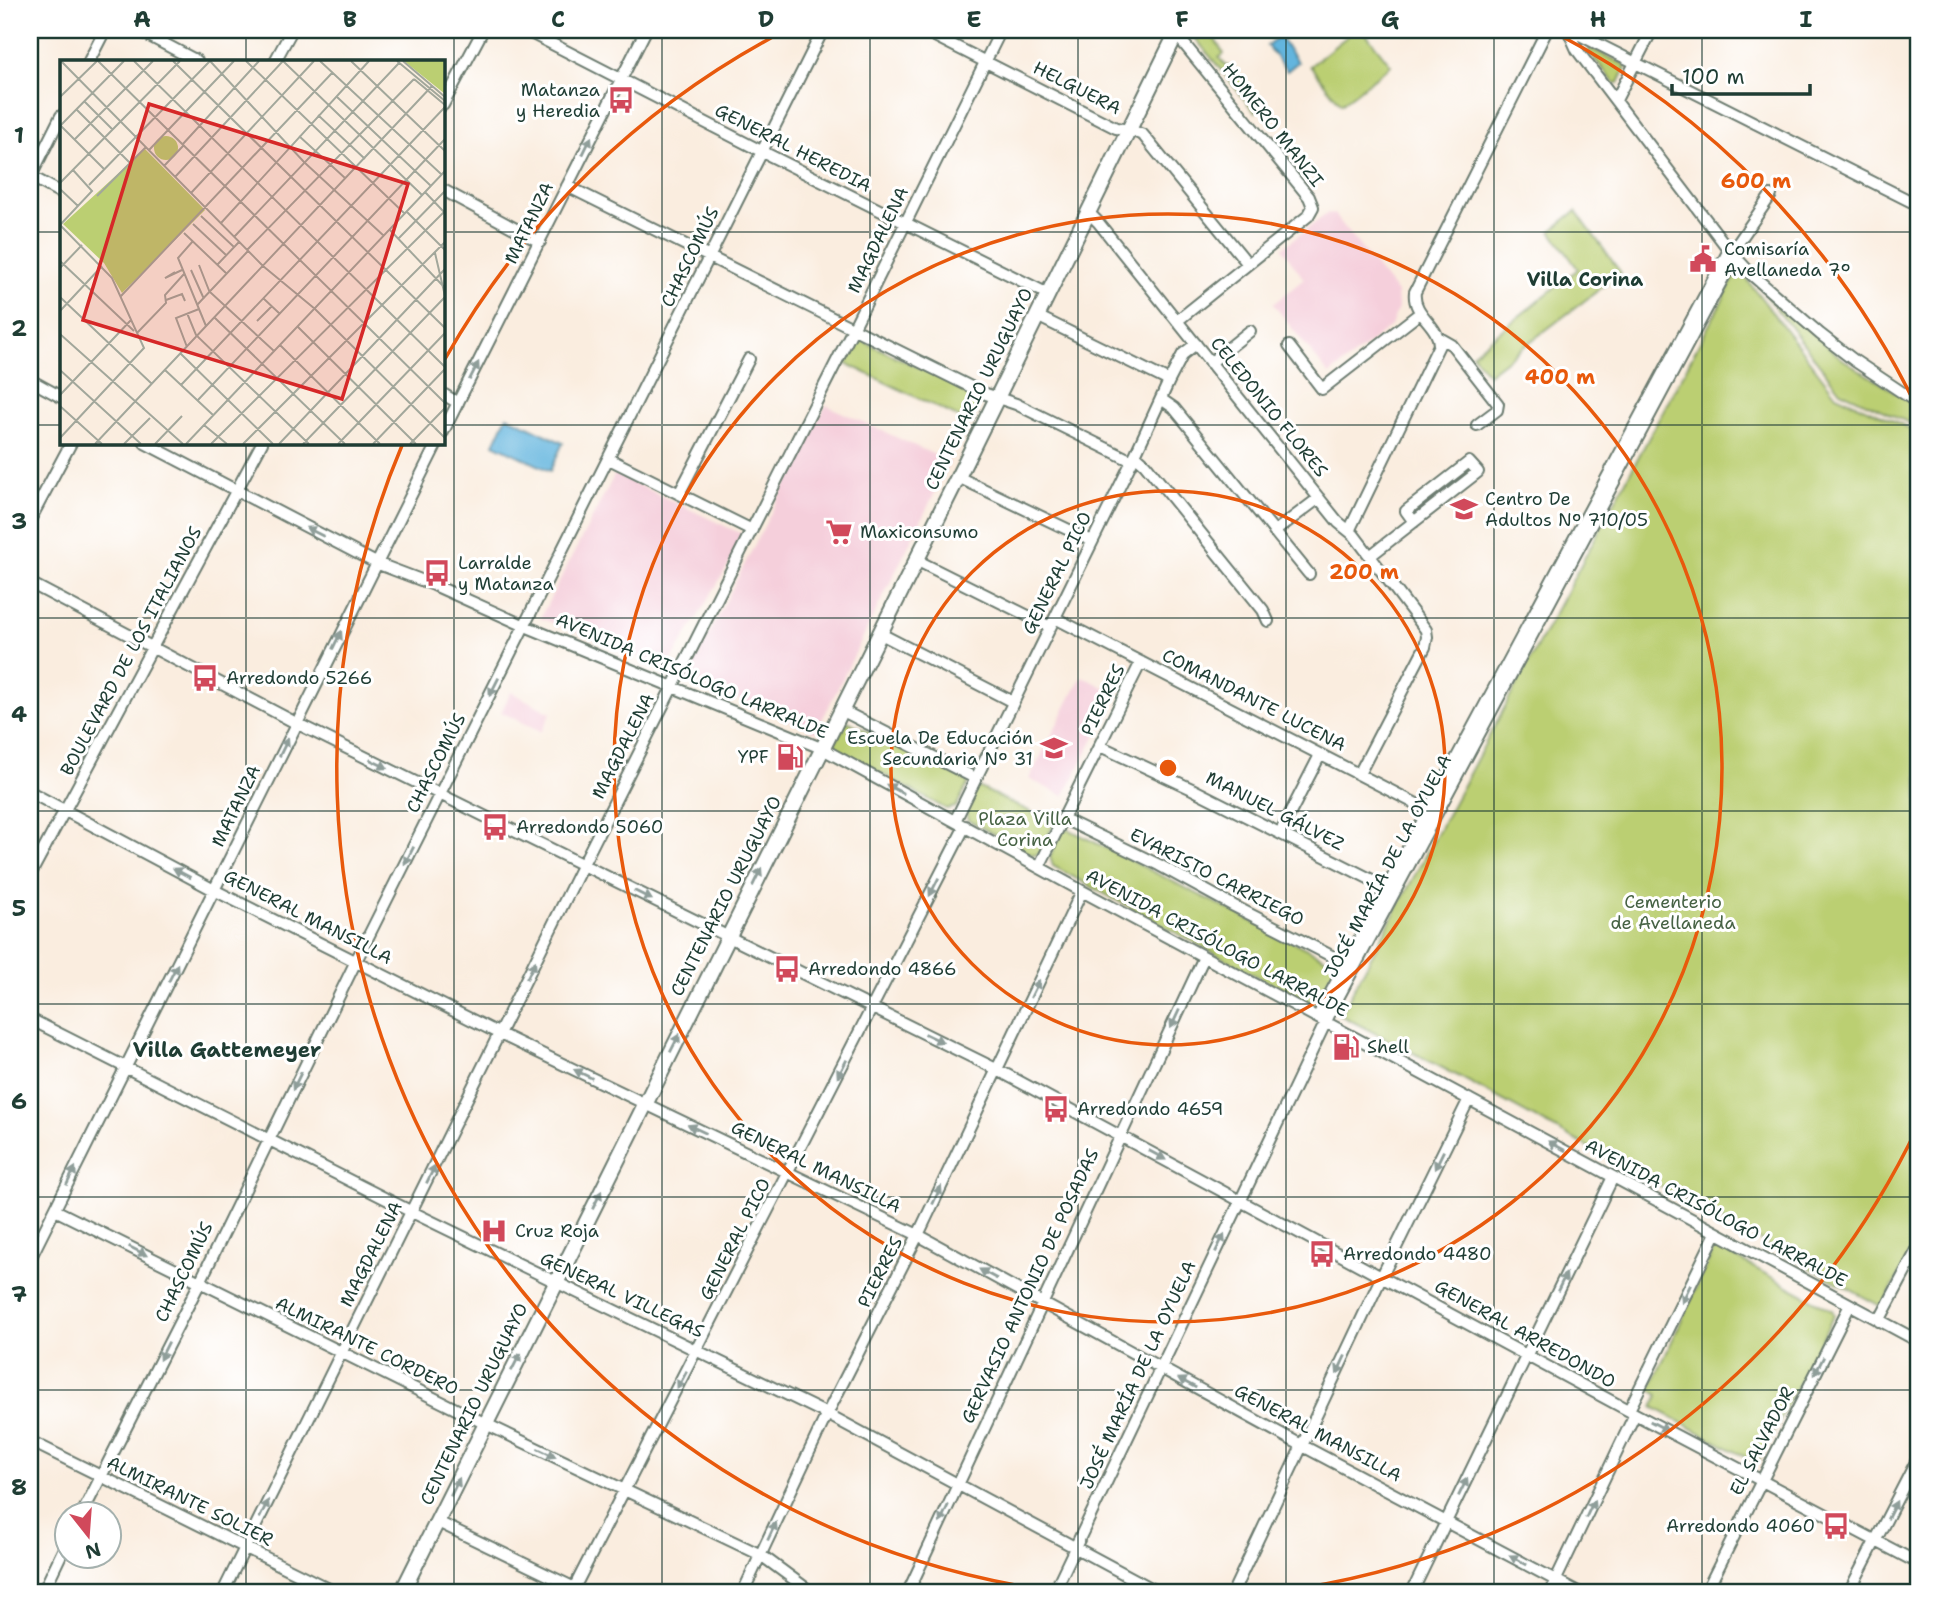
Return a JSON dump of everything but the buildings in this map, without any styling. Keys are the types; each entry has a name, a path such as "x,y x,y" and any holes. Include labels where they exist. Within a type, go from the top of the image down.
{"main road":[{"name":"CENTENARIO URUGUAYO","path":"402,1592 1177,32"}],"street":[{"path":"90,60 105,30"},
{"path":"138,30 195,60"},
{"path":"276,60 292,30"},
{"path":"444,103 483,30"},
{"name":"GENERAL HEREDIA","path":"525,30 1048,294"},
{"name":"MATANZA","path":"444,430 646,30"},
{"name":"CHASCOMÚS","path":"89,1500 200,1282 356,961 822,30"},
{"name":"HELGUERA","path":"923,30 1116,128 1143,135 1248,264"},
{"name":"MAGDALENA","path":"223,1592 583,864 853,330 1001,30"},
{"path":"1477,425 1497,410 1497,404 1452,345 1438,337 1420,313 1415,306 1415,292 1547,30"},
{"path":"1569,30 1918,205"},
{"path":"1569,30 1577,50 1734,250 1772,294 1828,341 1918,403"},
{"path":"1616,100 1652,30"},
{"name":"HOMERO MANZI","path":"1177,32 1309,197 1313,207 1308,216 1248,264"},
{"path":"60,118 30,177 60,192"},
{"path":"567,186 853,330 1145,464 1255,600 1268,621"},
{"path":"444,191 540,242"},
{"name":"JOSÉ MARÍA DE LA OYUELA","path":"1054,1592 1240,1200 1322,1019 1734,250 1771,195"},
{"name":"CELEDONIO FLORES","path":"1088,212 1423,624 1427,637 1425,648 1359,774"},
{"path":"1177,321 1248,264"},
{"path":"1289,346 1322,390 1420,313"},
{"path":"1037,316 1169,381"},
{"path":"1210,362 1250,331"},
{"path":"1349,531 1437,352 1438,337"},
{"name":"GENERAL PICO","path":"577,1591 625,1490 873,1008 960,823 975,778 1134,458 1169,381 1183,354 1196,344"},
{"path":"680,492 749,359"},
{"path":"30,380 60,396"},
{"path":"444,395 458,403"},
{"path":"1161,400 1174,408 1309,574"},
{"path":"30,520 70,444"},
{"name":"AVENIDA CRISÓLOGO LARRALDE","path":"147,444 376,563 821,748 1918,1341"},
{"name":"BOULEVARD DE LOS ITALIANOS","path":"30,875 261,444"},
{"name":"MATANZA","path":"30,1259 436,444"},
{"path":"609,459 752,530"},
{"path":"1370,556 1414,522 1478,472 1469,462 1406,511 1414,522"},
{"path":"958,477 1092,541"},
{"path":"1274,533 1319,498"},
{"name":"COMANDANTE LUCENA","path":"916,560 1141,662 1433,812"},
{"name":"GENERAL ARREDONDO","path":"30,583 296,723 996,1069 1918,1563"},
{"path":"879,633 1013,702"},
{"name":"PIERRES","path":"1039,867 1141,662"},
{"path":"841,710 975,778"},
{"name":"MANUEL GÁLVEZ","path":"1100,746 1391,890"},
{"path":"1280,833 1320,755"},
{"name":"GENERAL MANSILLA","path":"30,792 214,890 500,1034 918,1235 1303,1446 1578,1592"},
{"name":"EVARISTO CARRIEGO","path":"1064,819 1351,966"},
{"name":"PIERRES","path":"743,1592 827,1414 918,1235 1082,891"},
{"name":"GERVASIO ANTONIO DE POSADAS","path":"908,1592 1204,957"},
{"name":"GENERAL VILLEGAS","path":"30,1019 412,1212 827,1414 1158,1592"},
{"path":"1233,1592 1469,1099"},
{"path":"1412,1592 1613,1177"},
{"name":"ALMIRANTE CORDERO","path":"55,1210 486,1424 761,1555 811,1592"},
{"path":"1550,1592 1716,1233"},
{"path":"1879,1321 1918,1248"},
{"name":"EL SALVADOR","path":"1706,1592 1850,1305"},
{"name":"ALMIRANTE SOLIER","path":"30,1441 335,1592"},
{"path":"1849,1592 1918,1458"},
{"path":"438,1522 577,1591"},
{"path":"43,1592 54,1570"}],"shaded area":[{"path":"1328,213 1334,214 1397,293 1398,308 1391,326 1329,375 1273,304 1304,279 1282,248"},
{"path":"826,405 950,462 816,732 687,677"},
{"path":"615,474 746,536 667,668 540,618"},
{"path":"1082,676 1117,694 1064,796 1029,779"},
{"path":"511,692 551,713 541,732 501,712"}],"green space":[{"path":"1195,30 1209,30 1224,54 1219,58 1226,66 1233,67 1263,105 1255,112 1195,38"},
{"path":"1355,30 1363,30 1391,65 1341,104 1310,66"},
{"path":"1590,48 1624,64 1626,68 1619,83 1614,83 1588,51"},
{"path":"1576,211 1621,273 1488,374 1472,354 1578,269 1551,231"},
{"name":"Cementerio de Avellaneda","path":"1739,269 1836,395 1918,432 1918,1240 1882,1307 1460,1077 1340,1015"},
{"path":"1758,285 1841,358 1909,401 1918,410 1918,427 1840,391"},
{"path":"857,338 980,397 968,422 845,363"},
{"path":"847,721 969,782 956,807 946,809 836,748 835,742"},
{"name":"Plaza Villa Corina","path":"976,786 1054,823 1041,852 1030,854 968,820 966,813"},
{"path":"1068,829 1339,965 1318,1007 1053,866 1050,857 1062,832"},
{"path":"1718,1248 1832,1310 1834,1315 1759,1460 1754,1462 1653,1407 1658,1395 1650,1389 1714,1249"}],"water":[{"path":"1279,37 1298,62 1287,71 1267,46"},
{"path":"507,416 563,443 550,471 494,444"}],"place":[{"name":"Matanza y Heredia","path":"621,100"},
{"name":"Comisaría Avellaneda 7°","path":"1703,259"},
{"name":"Centro De Adultos Nº 710/05","path":"1464,509"},
{"name":"Maxiconsumo","path":"839,532"},
{"name":"Larralde y Matanza","path":"437,573"},
{"name":"Arredondo 5266","path":"205,678"},
{"name":"Escuela De Educación Secundaria Nº 31","path":"1054,748"},
{"name":"YPF","path":"790,757"},
{"name":"Arredondo 5060","path":"495,827"},
{"name":"Arredondo 4866","path":"787,969"},
{"name":"Shell","path":"1346,1047"},
{"name":"Arredondo 4659","path":"1056,1109"},
{"name":"Cruz Roja","path":"494,1231"},
{"name":"Arredondo 4480","path":"1322,1254"},
{"name":"Arredondo 4060","path":"1836,1526"}],"district":[{"name":"Villa Corina","path":"1585,279"},
{"name":"Villa Gattemeyer","path":"227,1050"}]}
